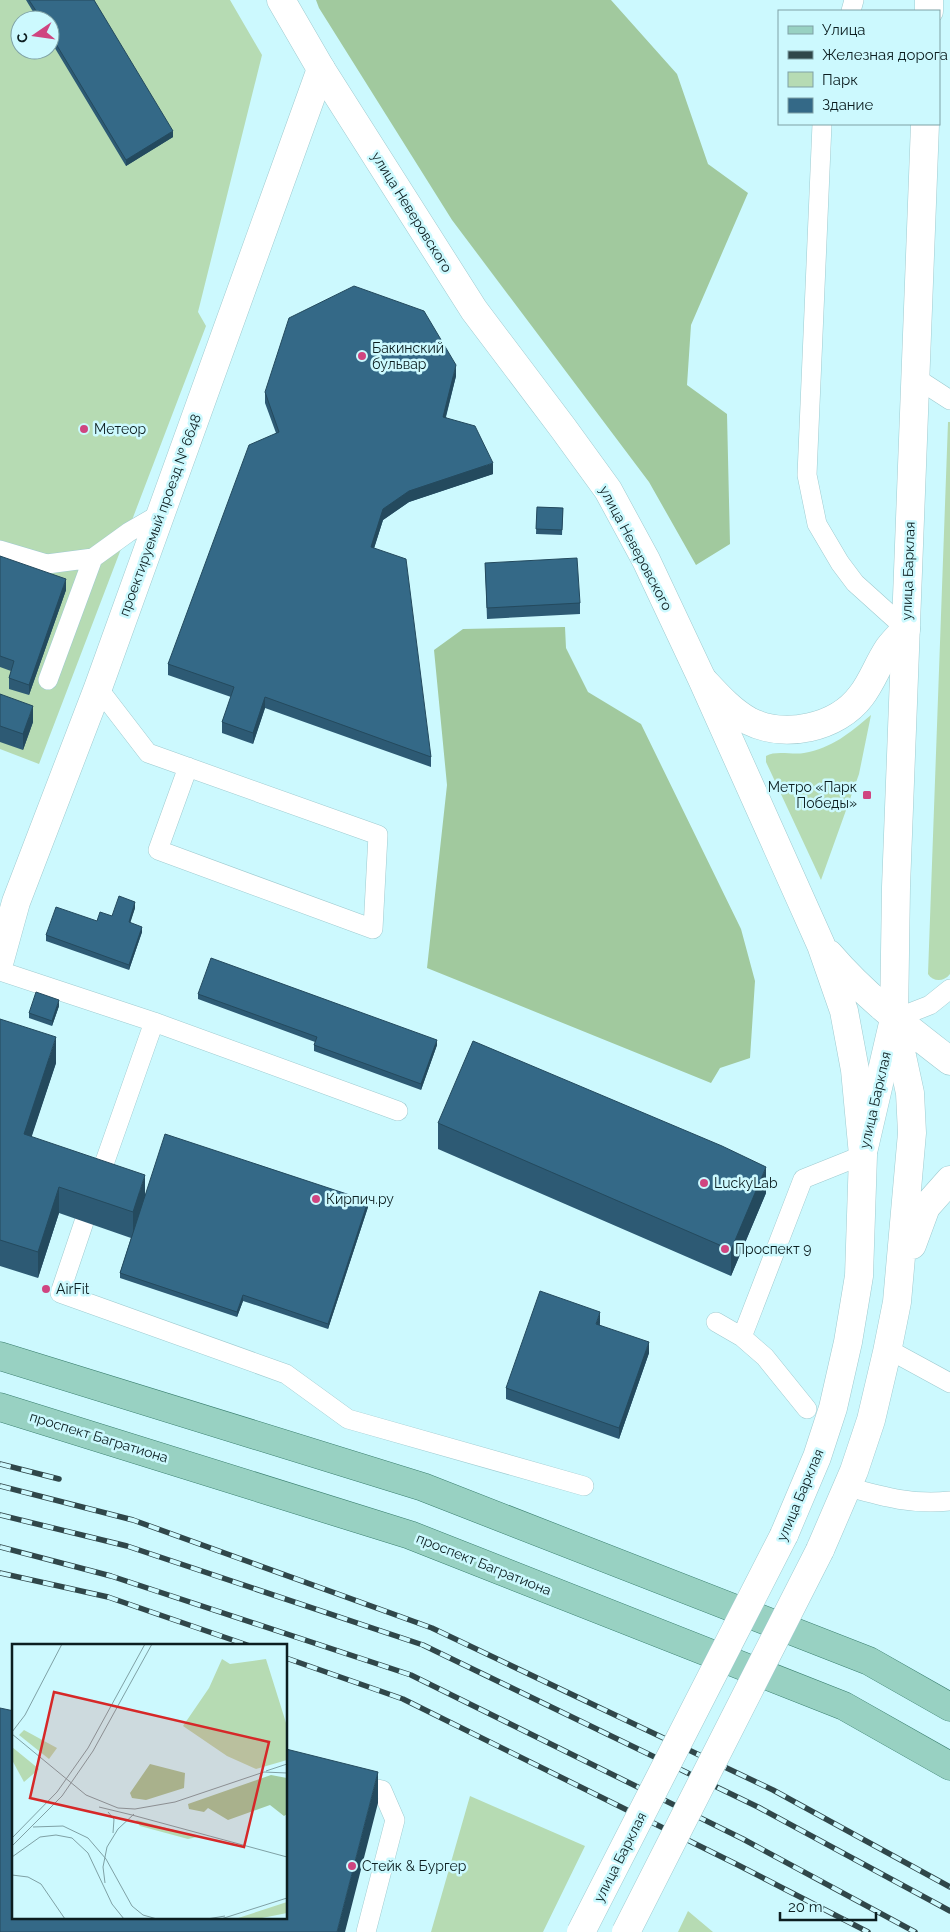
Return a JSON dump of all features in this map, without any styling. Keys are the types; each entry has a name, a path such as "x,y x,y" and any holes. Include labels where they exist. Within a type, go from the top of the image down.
{"main road":[{"name":"улица Неверовского","path":"281,0 321,69 474,310 564,428 608,490 646,560 702,679 821,945 844,1011 850,1040 855,1070 863,1155"},
{"name":"проектируемый проезд № 6648","path":"0,960 7,908 98,688 321,69"},
{"name":"улица Барклая","path":"581,1932 794,1516 820,1449 833,1408 848,1342 859,1276 863,1155 894,1019 896,887 925,125"},
{"path":"702,679 729,706 750,721 772,728 820,725 842,714 861,696 888,648 906,629"},
{"path":"821,945 863,991 894,1019 950,1061"},
{"name":"улица Барклая","path":"626,1932 820,1550 848,1487 871,1420 887,1352 896,1302 912,1133 910,1093 894,1019"},
{"path":"896,1302 914,1238 926,1207 950,1180"},
{"path":"0,1356 423,1486 869,1661 950,1707"},
{"name":"проспект Багратиона","path":"0,1407 410,1534 844,1706 950,1766"}],"lane":[{"path":"822,125 807,475 817,524 840,563 855,583 906,629"},
{"path":"916,378 950,400"},
{"path":"0,550 48,564 93,558 129,532 160,514"},
{"path":"48,680 93,558"},
{"path":"98,688 148,753 188,767 378,836 373,929 158,850 188,767"},
{"path":"0,971 154,1022 398,1111"},
{"path":"894,1019 930,1004 950,989"},
{"path":"97,1185 154,1022"},
{"path":"742,1337 803,1179 863,1155"},
{"path":"84,1222 60,1293 286,1374 348,1419 584,1486"},
{"path":"716,1322 742,1337 765,1357 807,1409"},
{"path":"887,1352 895,1353 950,1382"},
{"path":"848,1487 891,1499 923,1503 950,1501"},
{"path":"334,1779 382,1790 395,1820 366,1932"}],"green space":[{"name":"Метеор","path":"0,0 230,0 262,55 198,312 206,326 39,764 0,749"},
{"path":"316,0 611,0 677,74 708,164 748,193 691,325 687,385 727,414 730,544 696,565 649,482 452,220 319,8"},
{"path":"948,422 950,422 950,974 945,979 936,980 928,974"},
{"path":"565,627 566,648 588,692 641,724 741,929 755,981 750,1058 720,1068 711,1083 427,968 447,785 434,650 463,629"},
{"path":"871,715 859,774 821,880 766,762 766,756 774,753 804,753 832,744 848,734"},
{"path":"470,1796 585,1846 543,1932 431,1932"},
{"path":"688,1911 713,1932 678,1932"}],"building":[{"path":"29,0 94,0 173,131 126,160 60,51 60,10 36,10"},
{"path":"354,286 424,311 456,365 443,417 475,426 493,463 409,491 383,509 371,547 406,559 431,757 265,697 253,733 222,722 234,687 168,664 249,445 279,432 265,392 289,318"},
{"path":"537,507 563,508 562,530 536,529"},
{"path":"0,556 66,579 29,685 9,678 14,661 0,656"},
{"path":"577,558 580,603 487,608 485,563"},
{"path":"0,694 33,706 23,734 0,726"},
{"path":"119,896 135,902 129,922 142,927 129,965 46,935 56,907 97,921 100,912 112,916"},
{"path":"211,958 437,1040 421,1084 314,1045 317,1037 198,994"},
{"path":"36,992 59,1000 52,1021 29,1013"},
{"path":"0,1019 56,1037 24,1134 145,1175 133,1212 59,1187 38,1252 0,1240"},
{"path":"473,1041 722,1146 766,1167 731,1250 438,1123"},
{"path":"165,1134 368,1201 328,1324 243,1295 237,1312 120,1273"},
{"path":"540,1291 600,1312 596,1324 649,1342 619,1428 506,1388"},
{"path":"0,1708 12,1711 12,1920 288,1920 288,1750 378,1772 337,1932 0,1932"}],"railway":[{"path":"0,1464 59,1479"},
{"path":"0,1486 133,1520 432,1628 773,1790 950,1887"},
{"path":"0,1515 127,1546 423,1645 758,1807 950,1911"},
{"path":"0,1547 111,1576 411,1675 743,1839 915,1932"},
{"path":"0,1573 108,1597 244,1644"},
{"path":"288,1659 403,1699 736,1864 868,1932"}],"place":[{"name":"Бакинский бульвар","path":"362,356"},
{"name":"Метеор","path":"84,429"},
{"name":"Метро «Парк Победы»","path":"867,795"},
{"name":"LuckyLab","path":"704,1183"},
{"name":"Кирпич.ру","path":"316,1199"},
{"name":"Проспект 9","path":"725,1249"},
{"name":"AirFit","path":"46,1289"},
{"name":"Стейк & Бургер","path":"352,1866"}]}
